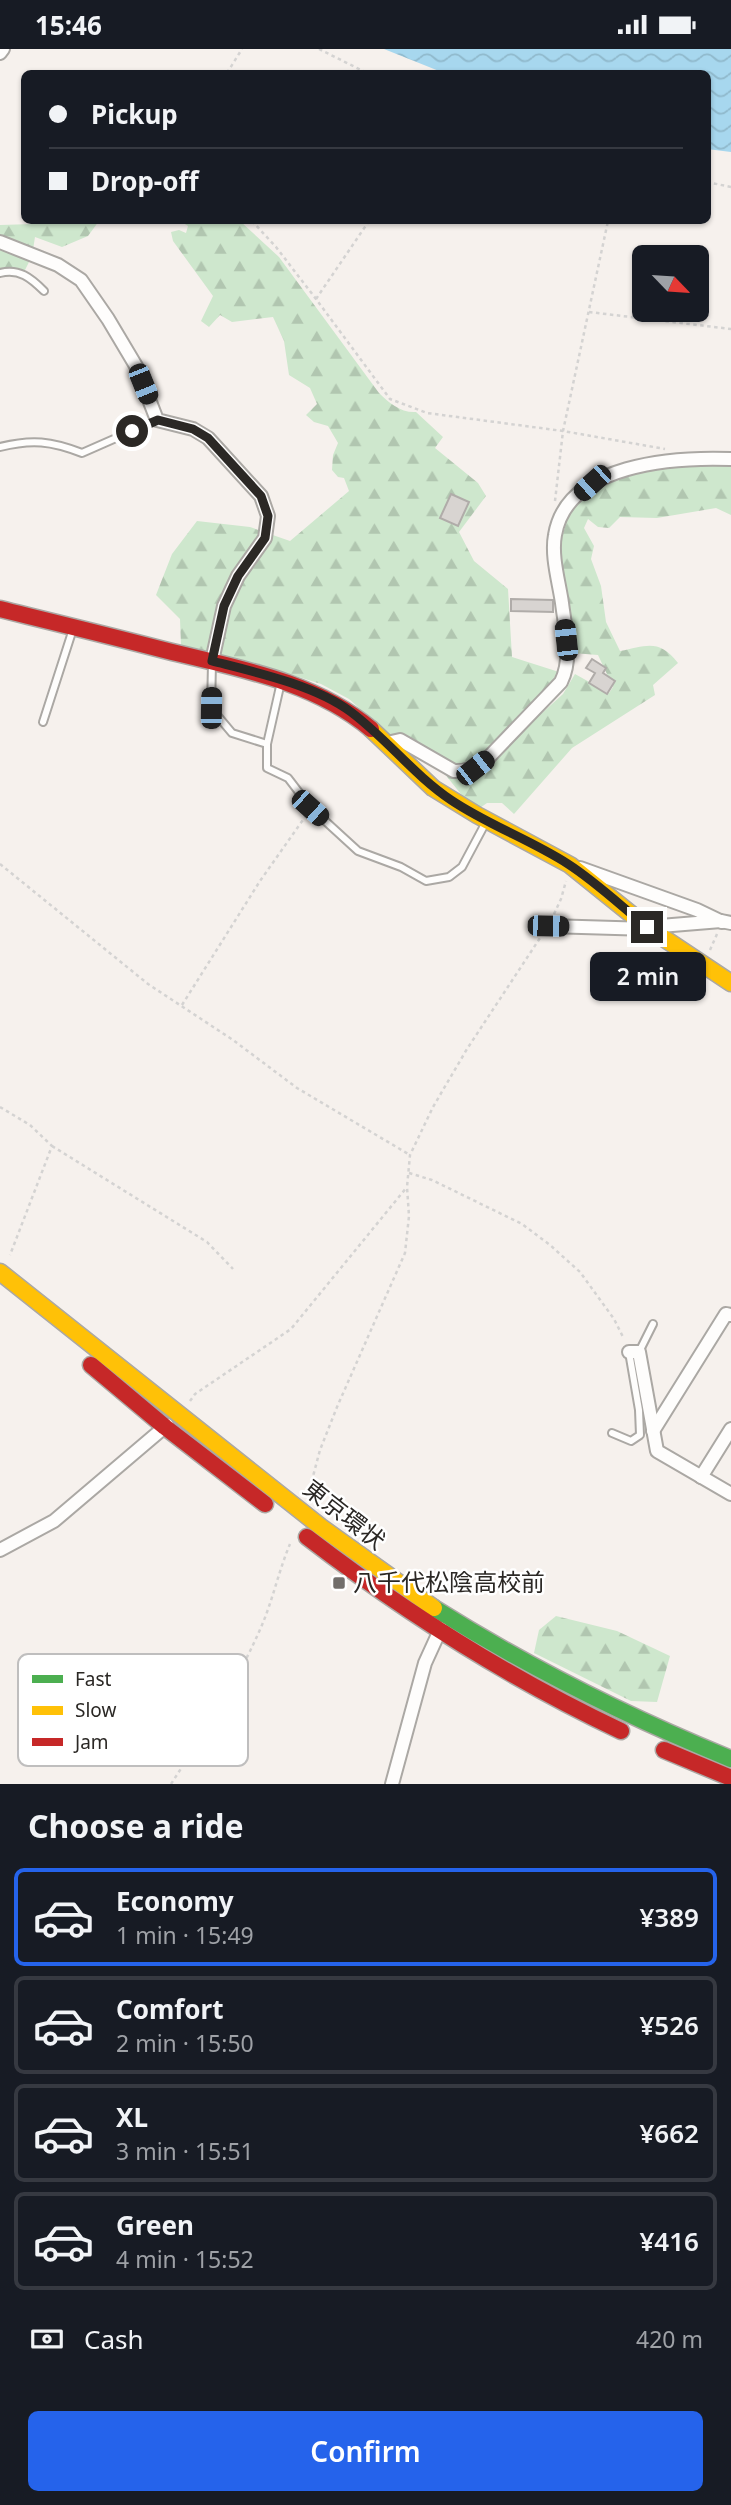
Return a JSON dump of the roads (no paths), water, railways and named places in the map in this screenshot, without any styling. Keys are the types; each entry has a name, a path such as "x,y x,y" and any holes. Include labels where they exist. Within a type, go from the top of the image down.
{"main road":[{"path":"0,608 212,661 281,681 334,702 350,711 387,743 433,788 570,865 649,928 731,983"},
{"name":"東京環状","path":"1,1273 303,1513 393,1581 447,1617 603,1704 731,1759"},
{"path":"0,1292 51,1333"},
{"name":"東京環状","path":"82,1357 165,1427 281,1517"},
{"name":"東京環状","path":"297,1529 355,1574 438,1632 550,1697 731,1778"}],"street":[{"path":"0,241 58,264 81,280 136,366 158,420 193,429 208,438 261,496 268,516 265,538 238,576 224,606 212,661"},
{"path":"387,743 400,740 454,771 463,772 475,768 489,757 561,682 567,671 565,626 554,545 558,525 566,508 592,483 608,475 679,458 731,459"},
{"path":"570,865 727,922"},
{"path":"548,926 649,928 727,922"},
{"path":"653,1431 726,1314 731,1315"},
{"path":"634,1352 644,1409 657,1451 731,1494"},
{"path":"0,1550 54,1521 179,1414"},
{"path":"701,1477 731,1429"},
{"path":"392,1784 425,1663 447,1617"}],"lane":[{"path":"0,273 19,272 33,279 44,291"},
{"path":"0,447 23,442 49,442 82,453 158,420"},
{"path":"43,722 74,627"},
{"path":"212,661 211,708 232,733 267,744"},
{"path":"281,681 267,744 267,768 288,778 310,808 358,851 401,867 426,881 449,877 462,867 487,820"},
{"path":"634,1352 653,1324"},
{"path":"612,1433 631,1441 640,1436 644,1409"}],"water":[{"path":"384,49 731,49 731,152 711,150 711,70 436,70"}],"place":[{"name":"八千代松陰高校前","path":"339,1583"}]}
